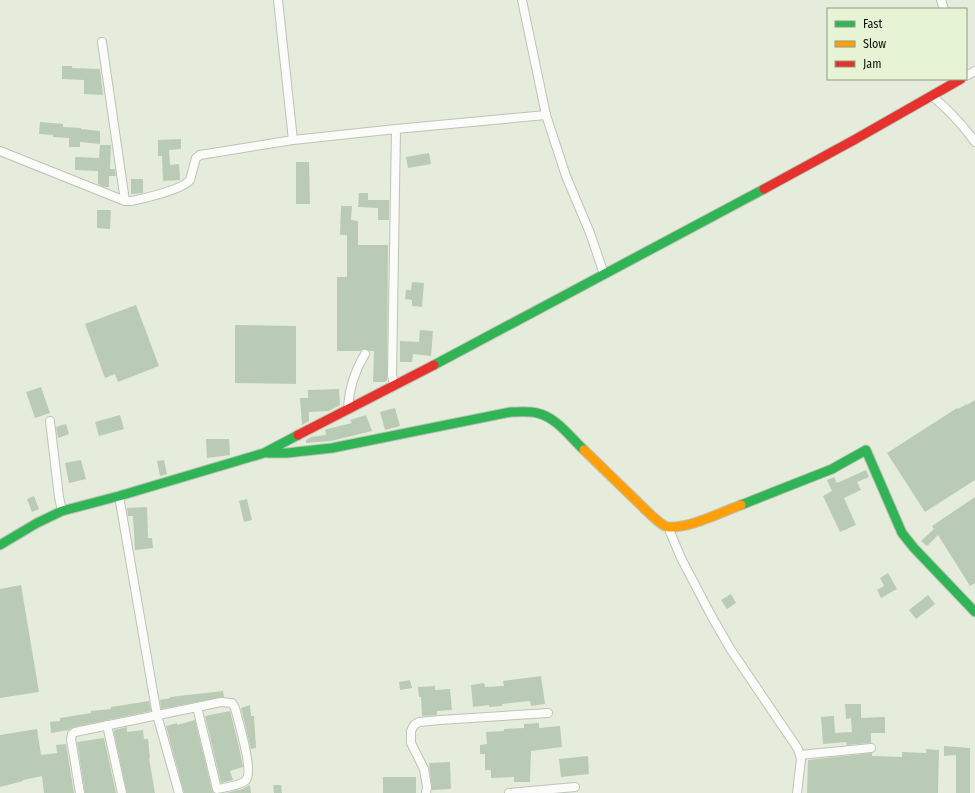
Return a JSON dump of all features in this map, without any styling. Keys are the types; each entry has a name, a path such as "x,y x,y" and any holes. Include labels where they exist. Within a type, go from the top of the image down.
{"street":[{"path":"278,0 293,140"},
{"path":"522,0 546,115 566,176 590,233 604,274"},
{"path":"102,42 125,200"},
{"path":"0,545 37,523 62,511 119,496 264,453 840,148 959,80"},
{"path":"932,96 961,123 975,142"},
{"path":"0,151 125,200 132,201 185,185 190,180 196,158 199,155 293,140 546,115"},
{"path":"394,385 392,375 396,129"},
{"path":"348,409 352,380 365,354"},
{"path":"264,453 287,453 332,448 511,412 539,413 547,416 557,424 651,515 662,524 668,526 690,524 781,490 832,469 866,450 902,533 914,548 975,612"},
{"path":"50,421 62,511"},
{"path":"119,496 157,715 179,793"},
{"path":"668,526 681,558 712,618 731,650 792,739 800,755 801,762 796,793"},
{"path":"80,793 71,736 75,732 196,707 228,702 232,703 235,708 248,763 248,776 244,782 217,791 196,707"},
{"path":"426,793 427,787 424,769 411,742 411,731 414,725 419,722 440,720 548,713"},
{"path":"107,725 122,793"},
{"path":"800,755 871,748"},
{"path":"509,793 575,788"}],"building":[{"path":"62,66 72,66 72,68 100,69 103,95 84,94 84,80 62,79"},
{"path":"40,122 63,124 63,127 100,131 100,144 80,142 80,147 69,147 69,138 39,134"},
{"path":"181,139 181,149 169,150 170,165 179,164 180,180 163,181 162,156 158,156 158,140"},
{"path":"100,145 111,145 110,169 115,169 116,176 109,176 109,187 104,187 98,184 98,171 75,170 75,157 99,158"},
{"path":"429,153 431,164 408,168 406,157"},
{"path":"296,162 309,162 310,204 296,204"},
{"path":"131,179 143,179 143,193 131,194"},
{"path":"359,193 368,193 368,200 389,200 389,220 378,220 378,208 358,207"},
{"path":"341,206 352,206 351,220 358,221 358,245 388,245 387,381 384,382 373,382 374,351 365,349 360,351 337,351 337,277 347,277 347,235 340,235"},
{"path":"97,210 111,210 110,229 97,228"},
{"path":"412,282 424,283 422,307 412,306 412,300 405,299 406,290 411,290"},
{"path":"136,305 159,366 118,382 115,374 105,378 85,324"},
{"path":"235,325 296,326 296,384 235,383"},
{"path":"420,330 433,331 431,356 413,354 412,362 400,362 400,341 419,342"},
{"path":"41,387 50,413 35,418 26,392"},
{"path":"339,389 340,405 329,411 309,412 309,421 302,425 300,398 308,398 308,390"},
{"path":"975,400 975,480 925,512 887,453 957,408 958,409 967,405"},
{"path":"395,408 400,426 385,430 380,412"},
{"path":"120,415 124,429 99,436 95,422"},
{"path":"366,415 372,431 331,441 306,443 306,440 311,437 326,435 325,430 327,429 352,423 350,420"},
{"path":"66,424 69,434 58,438 56,427"},
{"path":"206,439 229,439 230,455 207,458"},
{"path":"81,460 86,479 69,483 65,463"},
{"path":"164,460 167,474 160,476 157,461"},
{"path":"866,470 869,477 857,482 861,490 844,498 856,525 840,532 823,496 832,491 827,480 834,477 837,483"},
{"path":"34,496 39,509 32,512 27,499"},
{"path":"975,497 975,583 970,586 938,535 927,546 921,541 934,529 932,526"},
{"path":"247,499 252,520 244,522 239,501"},
{"path":"147,507 148,538 152,538 153,548 135,550 133,516 128,516 127,508"},
{"path":"888,573 897,589 881,598 877,590 884,586 880,578"},
{"path":"21,585 39,692 0,698 0,589"},
{"path":"731,594 736,603 727,609 721,600"},
{"path":"928,595 935,604 916,619 909,610"},
{"path":"541,676 545,704 531,706 530,701 502,704 502,706 489,707 489,705 473,707 471,685 484,683 485,687 504,686 503,681"},
{"path":"410,680 412,688 400,690 399,682"},
{"path":"435,686 435,690 450,689 452,710 437,711 437,715 422,716 421,697 419,697 418,687"},
{"path":"223,691 224,697 161,709 160,700 170,697"},
{"path":"149,701 151,711 51,733 50,722 60,721 60,718 91,713 91,711 111,709 111,707"},
{"path":"845,704 861,704 861,718 885,717 885,733 871,733 871,743 847,745 846,742 823,744 821,717 834,716 835,733 852,732 851,718 846,719"},
{"path":"250,705 251,716 254,716 256,748 251,749 241,708"},
{"path":"230,711 243,767 230,771 233,780 221,783 205,716"},
{"path":"195,720 213,793 184,793 166,726 177,723 177,725"},
{"path":"539,723 539,728 560,726 562,747 531,751 530,782 514,782 514,777 491,778 491,770 485,770 485,754 480,754 480,745 487,744 486,732 524,728 524,724"},
{"path":"127,727 127,732 143,730 144,739 148,739 149,758 155,793 127,793 114,730"},
{"path":"37,729 41,755 57,753 56,745 66,744 74,793 44,793 42,776 0,787 0,735"},
{"path":"104,738 116,793 85,793 77,742"},
{"path":"944,746 970,748 970,793 956,793 956,755 944,756"},
{"path":"926,749 939,750 938,793 807,793 808,760 872,753 872,756 902,757 902,752 926,753"},
{"path":"588,756 589,774 561,777 559,759"},
{"path":"450,762 451,789 432,790 429,763"},
{"path":"383,777 416,777 416,793 383,793"},
{"path":"250,785 251,793 226,793 242,789"},
{"path":"273,785 281,785 282,793 274,793"}],"traffic: fast":[{"path":"434,365 764,189"},
{"path":"268,453 287,453 332,448 511,412 530,412 544,415 557,423 584,450"},
{"path":"0,545 37,523 62,511 119,496 264,453 298,435"},
{"path":"741,505 832,469 866,450 902,533 914,548 975,612"}],"traffic: slow":[{"path":"584,450 651,515 667,527 687,525 741,505"}],"traffic: jam":[{"path":"764,189 959,80"},
{"path":"298,435 434,365"}]}
